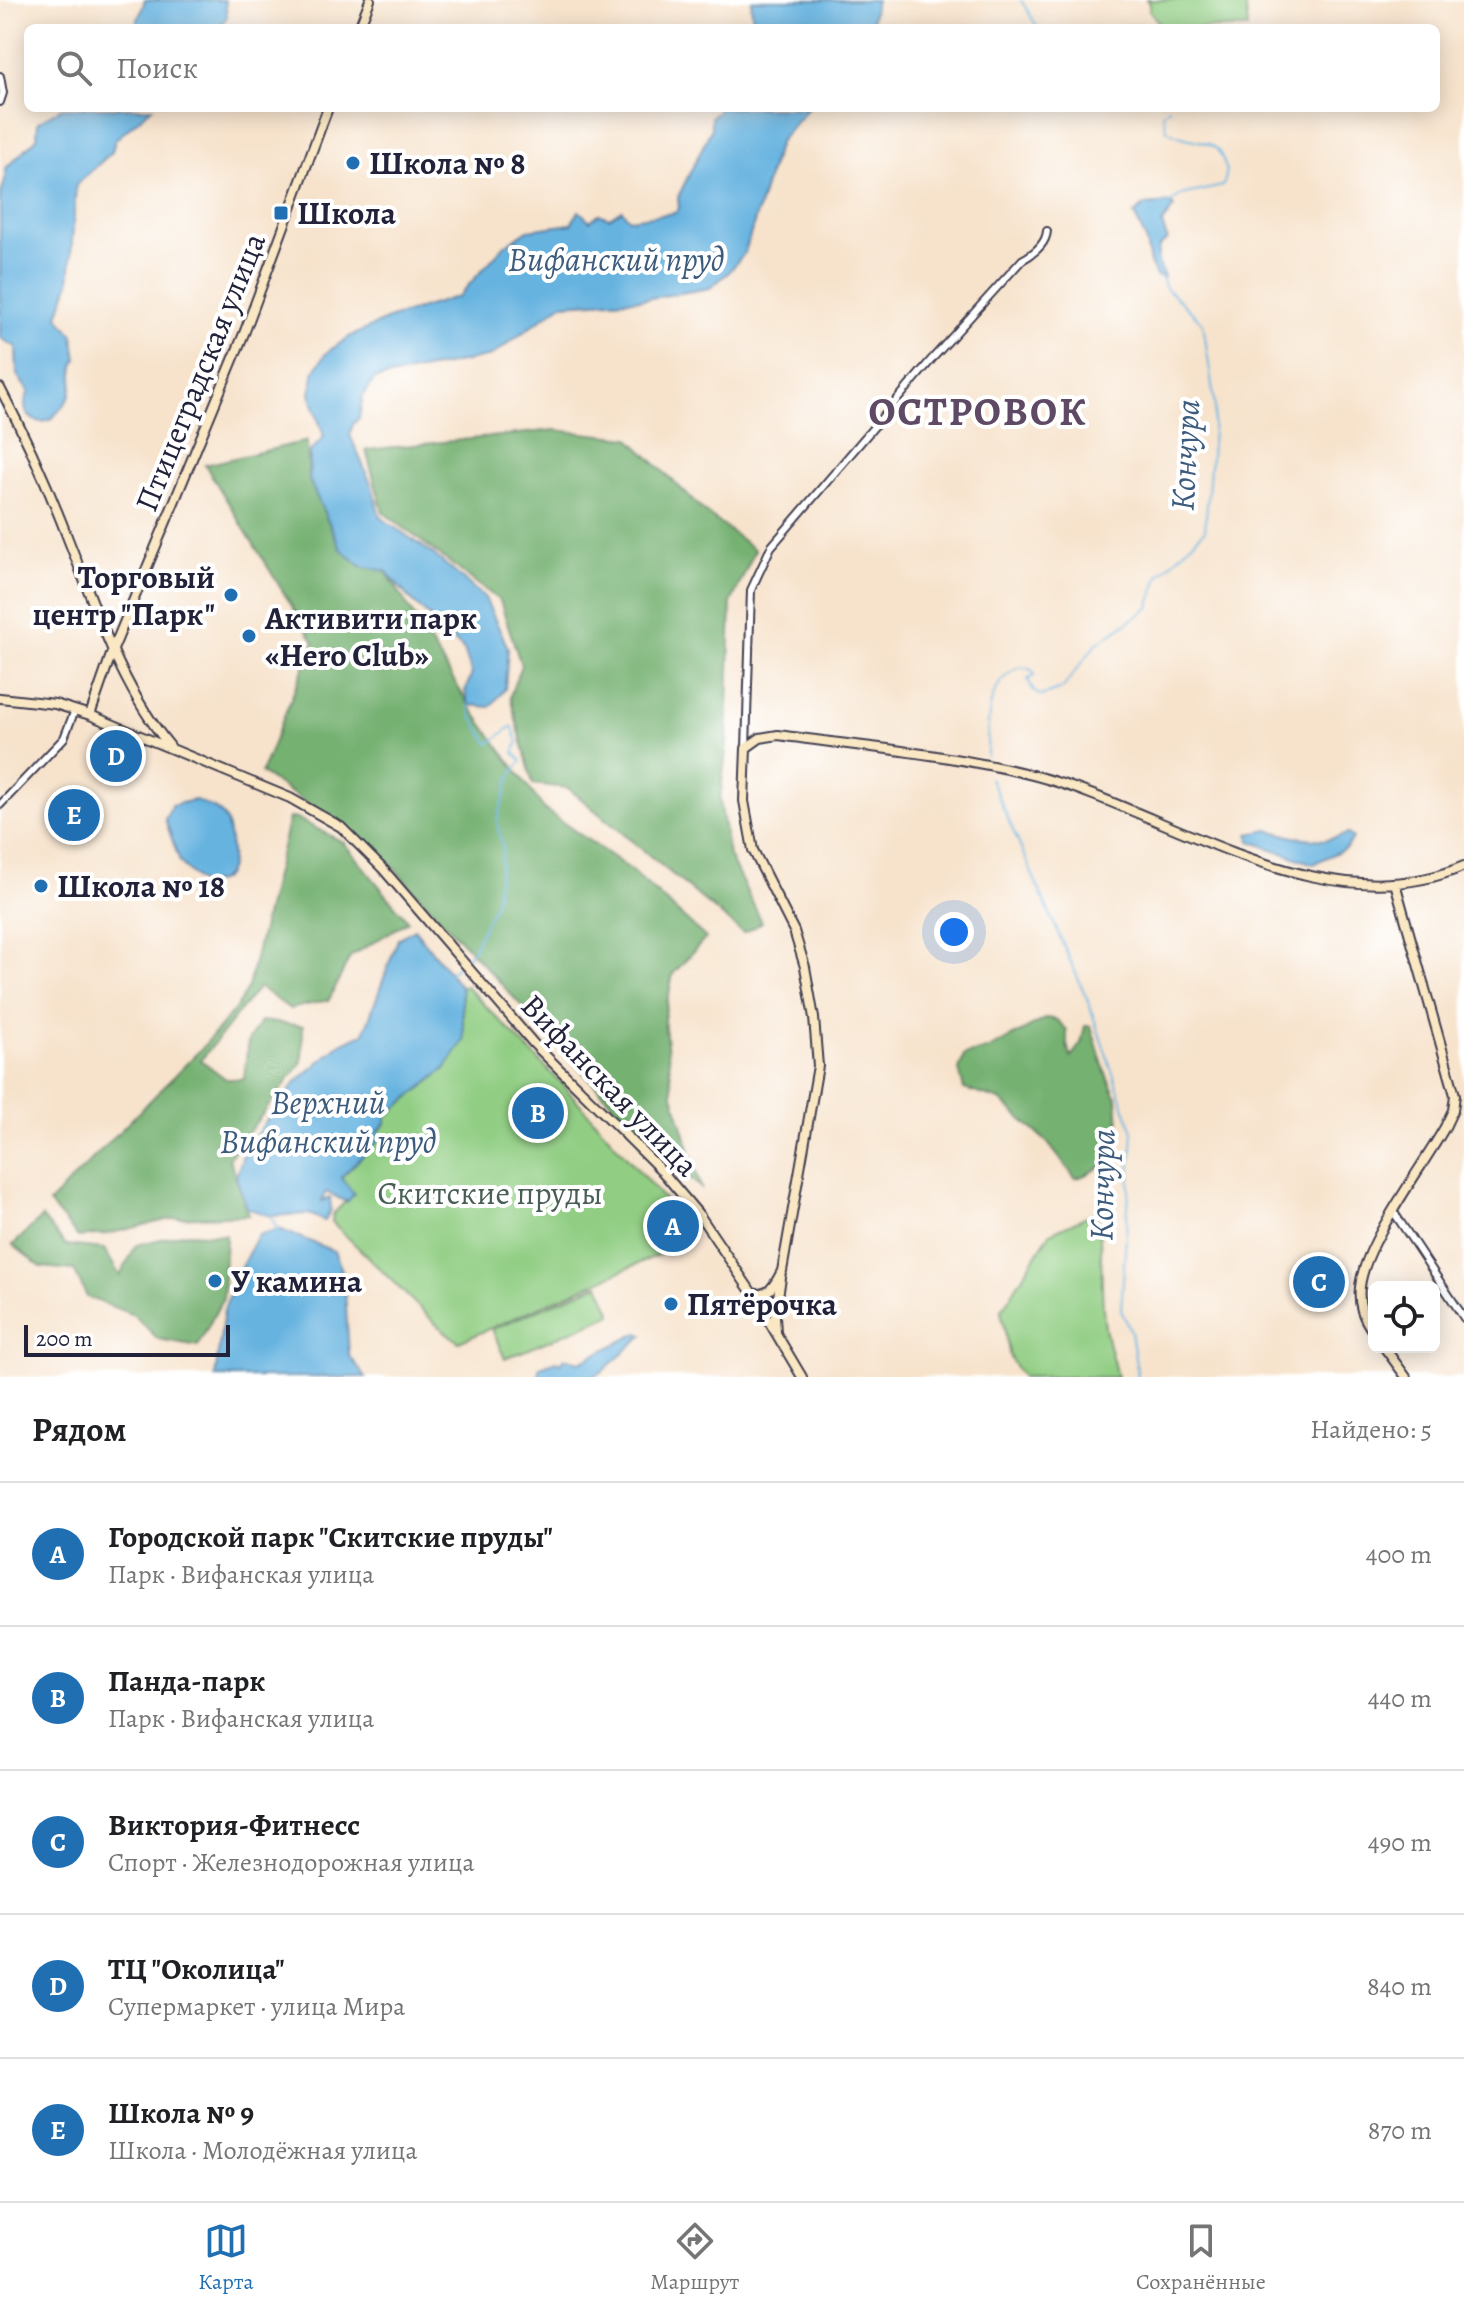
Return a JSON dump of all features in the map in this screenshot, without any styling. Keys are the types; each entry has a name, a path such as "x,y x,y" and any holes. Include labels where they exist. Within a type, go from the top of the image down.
{"main road":[{"path":"361,24 370,0"},
{"name":"Птицеградская улица","path":"90,715 112,652 245,331 327,112"},
{"path":"0,388 30,447 112,652 154,726 170,746"},
{"name":"Вифанская улица","path":"0,698 55,704 90,715 290,798 341,827 383,869 534,1044 661,1170 713,1233 802,1377"},
{"path":"777,1337 775,1316 818,1066 805,967 794,931 753,850 744,801 746,748 760,738 778,735 1009,770 1088,792 1237,854 1298,873 1359,882 1395,883 1430,877 1464,866"},
{"path":"1368,1324 1360,1302 1361,1278 1380,1233 1445,1127 1453,1110 1455,1095 1395,883"},
{"path":"752,1293 768,1293 782,1271"},
{"path":"1388,1353 1406,1377"}],"street":[{"path":"0,76 3,93 0,102"},
{"path":"746,748 751,590 771,547 932,359 1022,260 1033,254 1047,236 1047,231"},
{"path":"0,805 64,738 75,710"},
{"path":"1393,1211 1464,1318"}],"green space":[{"path":"1147,0 1245,0 1248,24 1160,24 1149,10"},
{"path":"555,430 629,438 704,511 755,550 731,603 727,743 720,800 729,856 762,922 743,933 568,788 533,784 510,696 521,665 500,601 383,512 366,450"},
{"path":"307,441 309,480 341,549 386,571 469,705 545,810 631,870 706,938 673,974 664,1019 673,1095 701,1188 634,1127 374,847 261,773 314,642 205,465"},
{"path":"289,818 298,819 343,842 408,921 350,957 329,1000 290,1009 259,987 201,1060 226,1079 244,1079 248,1041 261,1021 303,1026 302,1062 229,1158 249,1215 175,1218 107,1234 78,1237 49,1203 201,1049 236,1008 248,987"},
{"name":"Скитские пруды","path":"466,986 564,1086 690,1229 681,1245 459,1342 438,1326 332,1222 333,1214 353,1194 341,1177 378,1141 378,1132 386,1123 386,1116 445,1069 464,1040 461,987"},
{"path":"1047,1018 1057,1020 1067,1030 1071,1057 1081,1043 1085,1026 1091,1026 1105,1072 1117,1098 1119,1127 1108,1163 1075,1178 1047,1142 1000,1100 964,1089 959,1070 964,1055 989,1049"},
{"path":"1096,1212 1104,1320 1117,1377 1022,1377 1010,1358 1001,1311 1050,1233"},
{"path":"42,1217 65,1245 104,1249 120,1276 136,1245 186,1233 226,1235 223,1298 198,1346 158,1339 134,1315 87,1297 74,1270 41,1267 13,1245"},
{"path":"599,1284 612,1314 505,1359 492,1329"}],"water":[{"path":"145,0 225,0 227,17 221,24 136,24"},
{"path":"752,0 876,0 871,24 753,24"},
{"path":"55,112 147,112 115,140 112,152 76,185 69,284 58,316 73,335 77,359 69,397 55,415 43,422 27,413 25,407 29,392 17,375 16,347 0,338 0,197 5,169 37,138 38,122"},
{"name":"Вифанский пруд","path":"717,112 805,112 779,142 745,252 729,272 710,288 645,299 562,304 491,356 375,379 363,396 359,418 353,424 350,435 372,486 380,517 432,553 485,598 508,648 505,689 490,707 469,705 465,691 472,674 464,650 408,597 386,571 361,566 341,549 309,480 310,452 324,437 310,394 315,370 326,353 349,337 388,319 459,296 504,246 528,230 571,224 579,211 590,221 599,214 609,218 622,210 629,219 675,213 679,208 678,197 711,130 711,117"},
{"path":"1170,203 1174,207 1162,223 1167,240 1159,247 1157,259 1164,277 1156,276 1145,237 1134,214 1146,205"},
{"path":"195,800 220,813 229,831 231,859 228,872 224,878 210,883 200,883 180,862 165,819 172,805"},
{"path":"1268,830 1294,837 1325,840 1348,834 1353,838 1346,848 1313,864 1250,841 1249,834"},
{"name":"Верхний Вифанский пруд","path":"414,929 461,987 464,1040 445,1069 386,1116 386,1123 378,1132 378,1141 341,1177 354,1194 347,1202 326,1192 322,1201 330,1198 331,1209 325,1221 309,1214 270,1216 247,1208 236,1177 245,1149 296,1082 339,1045 364,1033 398,939"},
{"name":"Скитские пруды","path":"279,1229 334,1251 344,1275 349,1355 365,1377 215,1377 224,1309 239,1271 258,1235"},
{"path":"638,1333 643,1335 592,1377 541,1377 538,1373 540,1367 556,1361 561,1363 565,1358 580,1362"}],"waterway":[{"name":"Кончура","path":"1021,0 1036,24"},
{"name":"Кончура","path":"1165,112 1167,130 1213,147 1223,160 1226,173 1223,186 1181,195 1169,204"},
{"name":"Кончура","path":"987,756 992,700 1002,681 1013,671 1024,667 1033,671 1034,676 1028,679 1033,691 1041,696 1062,689 1096,644 1149,608 1159,576 1205,530 1215,406 1203,323 1166,288 1161,276"},
{"path":"466,958 495,903 503,849 497,821 511,775 522,761 514,753 518,742 512,726 489,744 469,705"},
{"name":"Кончура","path":"990,778 1088,1001 1133,1132 1121,1310 1131,1332 1138,1377"},
{"path":"449,974 462,962"},
{"path":"271,1217 279,1232"}],"place":[{"name":"Школа № 8","path":"353,163"},
{"name":"Школа","path":"281,213"},
{"name":"Торговый центр \"Парк\"","path":"231,595"},
{"name":"Активити парк «Hero Club»","path":"249,636"},
{"name":"ТЦ \"Околица\"","path":"116,756"},
{"name":"Школа № 9","path":"74,815"},
{"name":"Школа № 18","path":"41,886"},
{"name":"Панда-парк","path":"538,1113"},
{"name":"Городской парк \"Скитские пруды\"","path":"673,1226"},
{"name":"У камина","path":"215,1281"},
{"name":"Виктория-Фитнесс","path":"1319,1282"},
{"name":"Пятёрочка","path":"671,1304"}],"district":[{"name":"ОСТРОВОК","path":"978,411"}]}
